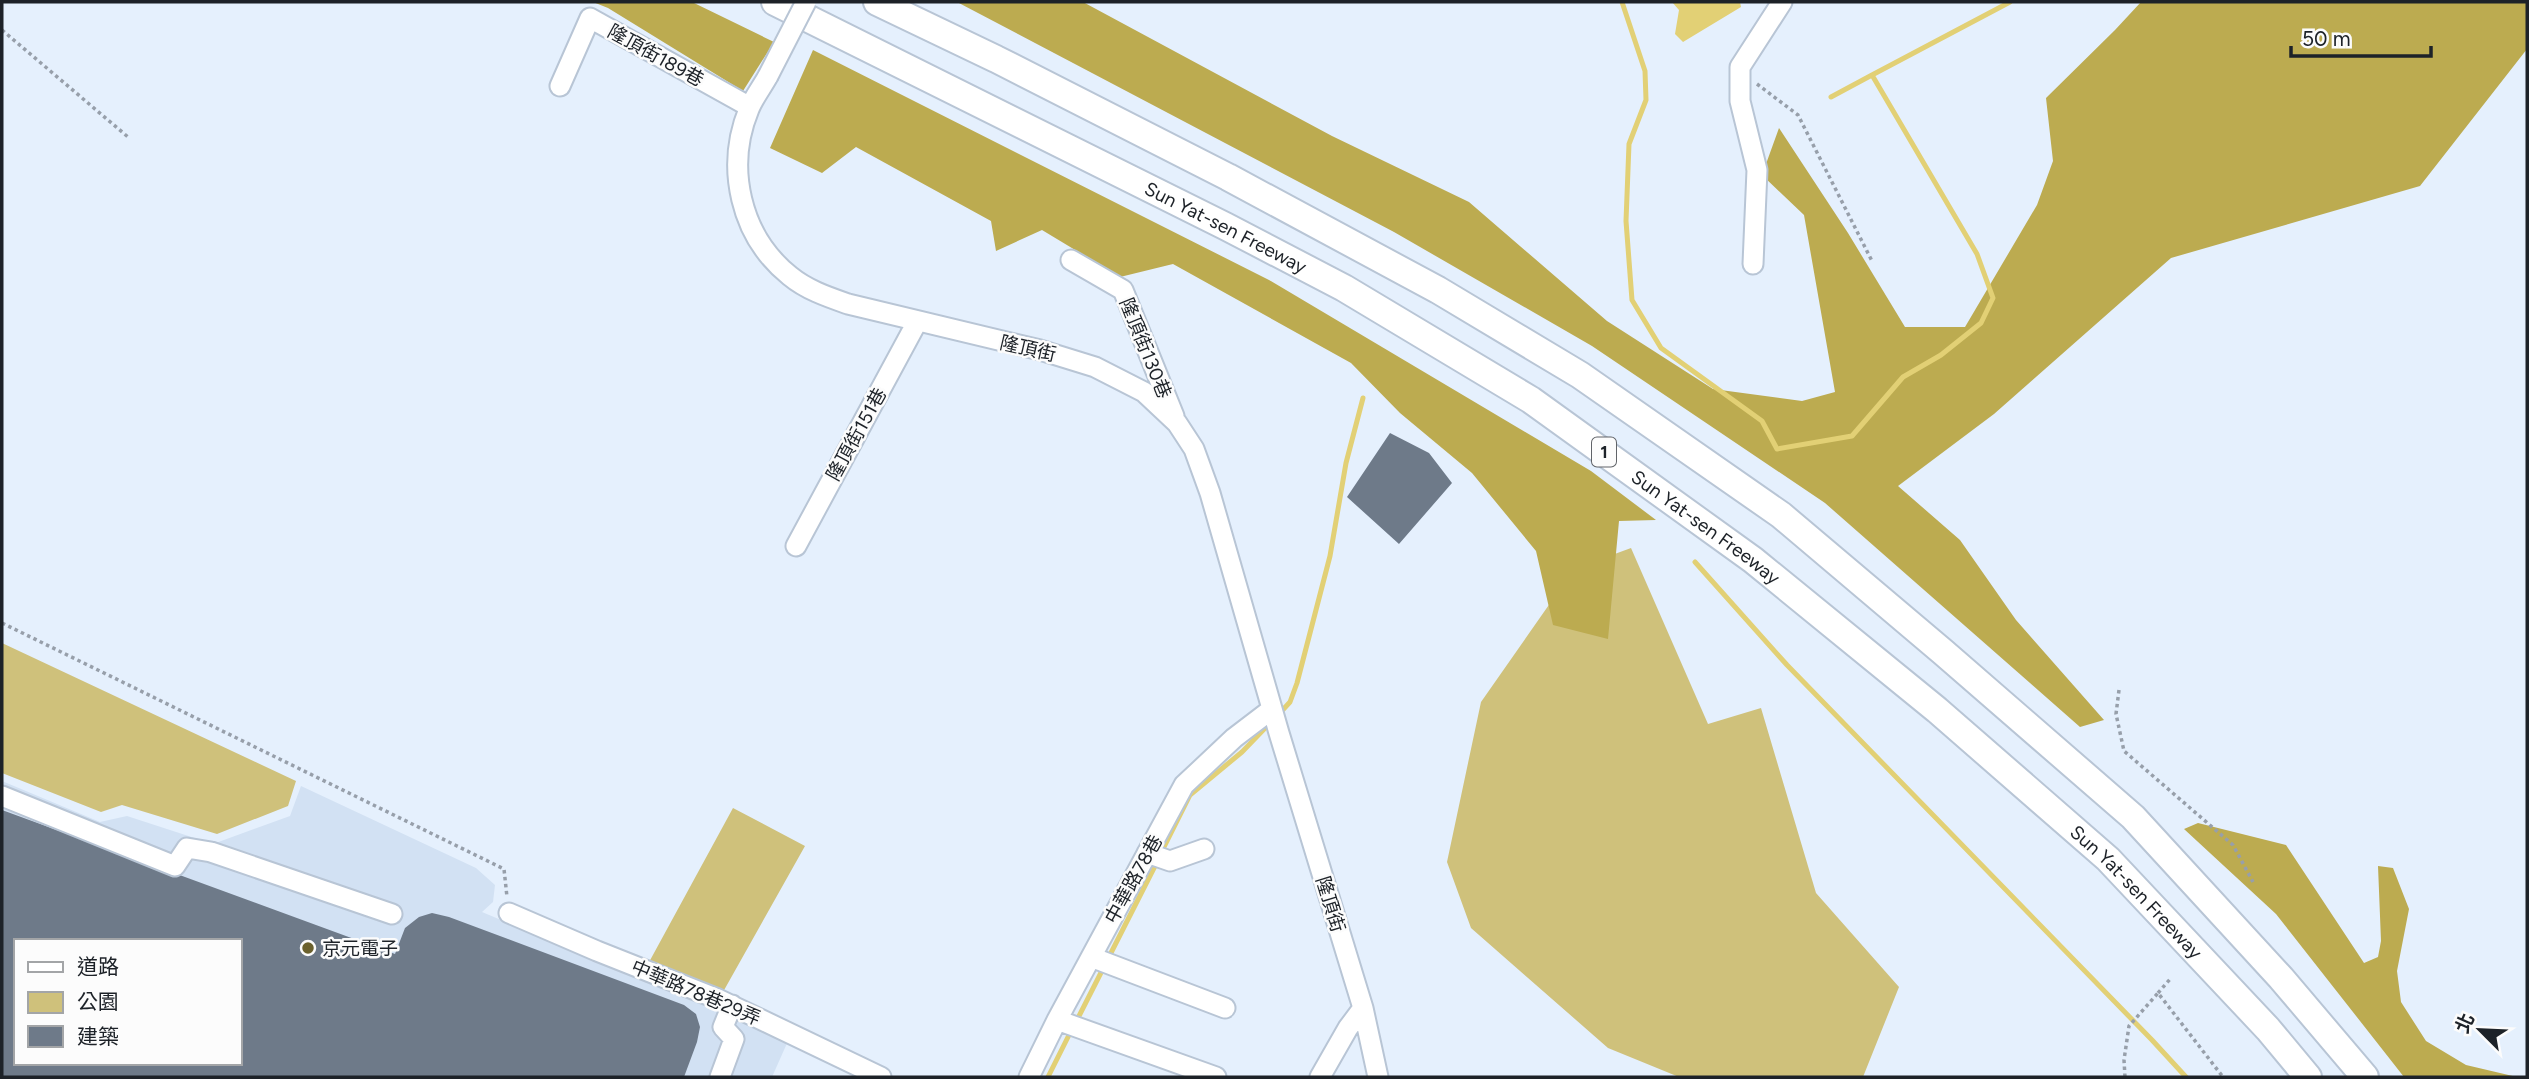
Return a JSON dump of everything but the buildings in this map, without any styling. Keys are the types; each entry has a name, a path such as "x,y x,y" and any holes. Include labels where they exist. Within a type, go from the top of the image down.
{"highway":[{"name":"Sun Yat-sen Freeway","path":"775,2 1212,219 1320,276 1531,400 1753,559 1937,710 2078,832 2146,899 2268,1029 2308,1077"},
{"path":"877,2 1228,177 1438,290 1580,375 1781,515 2133,817 2281,978 2365,1077"}],"street":[{"name":"隆頂街","path":"806,2 750,107 738,149 738,184 744,212 755,236 769,257 791,277 818,293 848,304 1040,350 1095,367 1144,392 1177,423 1194,449 1210,493 1363,1009 1378,1077"},
{"path":"1753,264 1757,170 1740,101 1740,67 1782,2"},
{"name":"隆頂街189巷","path":"560,86 590,18 750,107"},
{"name":"隆頂街130巷","path":"1071,260 1123,290 1177,423"},
{"name":"隆頂街151巷","path":"796,546 917,322"},
{"name":"中華路78巷","path":"1030,1077 1057,1020 1184,785 1234,738 1272,709"},
{"path":"2,796 175,866 187,848 211,852 391,914"},
{"path":"1148,854 1170,861 1204,849"},
{"name":"中華路78巷29弄","path":"509,913 732,1005 881,1077"},
{"path":"1092,958 1225,1009"},
{"path":"720,1077 734,1039 723,1027 732,1005"},
{"path":"1320,1077 1348,1028 1363,1009"},
{"path":"1057,1020 1216,1077"}],"path":[{"path":"2,30 128,136"},
{"path":"1749,54 1756,83 1798,115 1872,261"},
{"path":"2,623 504,869 509,913"},
{"path":"2119,690 2116,714 2124,751 2232,845 2253,881"},
{"path":"2125,1077 2124,1060 2129,1026 2171,978"},
{"path":"2158,993 2223,1077"}],"shaded area":[{"path":"593,2 692,2 774,42 743,91 608,8"},
{"path":"957,2 1083,2 1332,136 1469,202 1607,321 1713,389 1802,401 1835,392 1804,215 1762,175 1779,128 1848,233 1905,327 1965,327 2037,205 2053,161 2046,98 2141,2 2527,2 2527,49 2420,186 2171,258 1994,414 1898,486 1960,540 2016,620 2104,720 2080,727 1825,503 1592,346 1394,232"},
{"path":"1672,2 1740,2 1741,7 1683,42 1675,34 1679,10"},
{"path":"813,50 1269,280 1591,471 1656,520 1619,521 1608,639 1553,625 1536,551 1472,473 1400,413 1351,363 1173,264 1120,277 1042,230 996,251 991,221 856,147 822,173 770,148"},
{"name":"京元電子","path":"2,781 100,822 127,816 213,844 290,816 301,786 476,868 495,885 493,902 482,912 788,1041 772,1077 2,1077"},
{"path":"2198,823 2286,845 2364,963 2378,957 2381,941 2378,866 2393,868 2409,909 2397,971 2401,1002 2426,1041 2466,1065 2517,1077 2404,1077 2276,914 2184,829"}],"green space":[{"path":"1631,548 1708,724 1761,708 1816,893 1899,987 1863,1077 1679,1077 1608,1048 1471,928 1447,862 1481,702 1574,569"},
{"path":"2,643 296,781 288,806 217,834 122,805 101,812 2,773"},
{"path":"733,808 805,846 723,992 648,964"}],"waterway":[{"path":"1622,2 1645,71 1646,100 1629,144 1626,221 1632,300 1661,348 1762,421 1777,449 1852,436 1903,377 1941,355 1981,323 1993,298 1977,254 1872,75 2010,2"},
{"path":"1831,97 1872,75"},
{"path":"1279,714 1290,702 1297,683 1330,556 1346,463 1363,398"},
{"path":"1695,562 1787,665 2186,1077"},
{"path":"1161,853 1190,795 1242,752 1272,721"},
{"path":"1076,1022 1157,862"},
{"path":"1048,1077 1071,1031"}],"place":[{"name":"京元電子","path":"308,948"}]}
